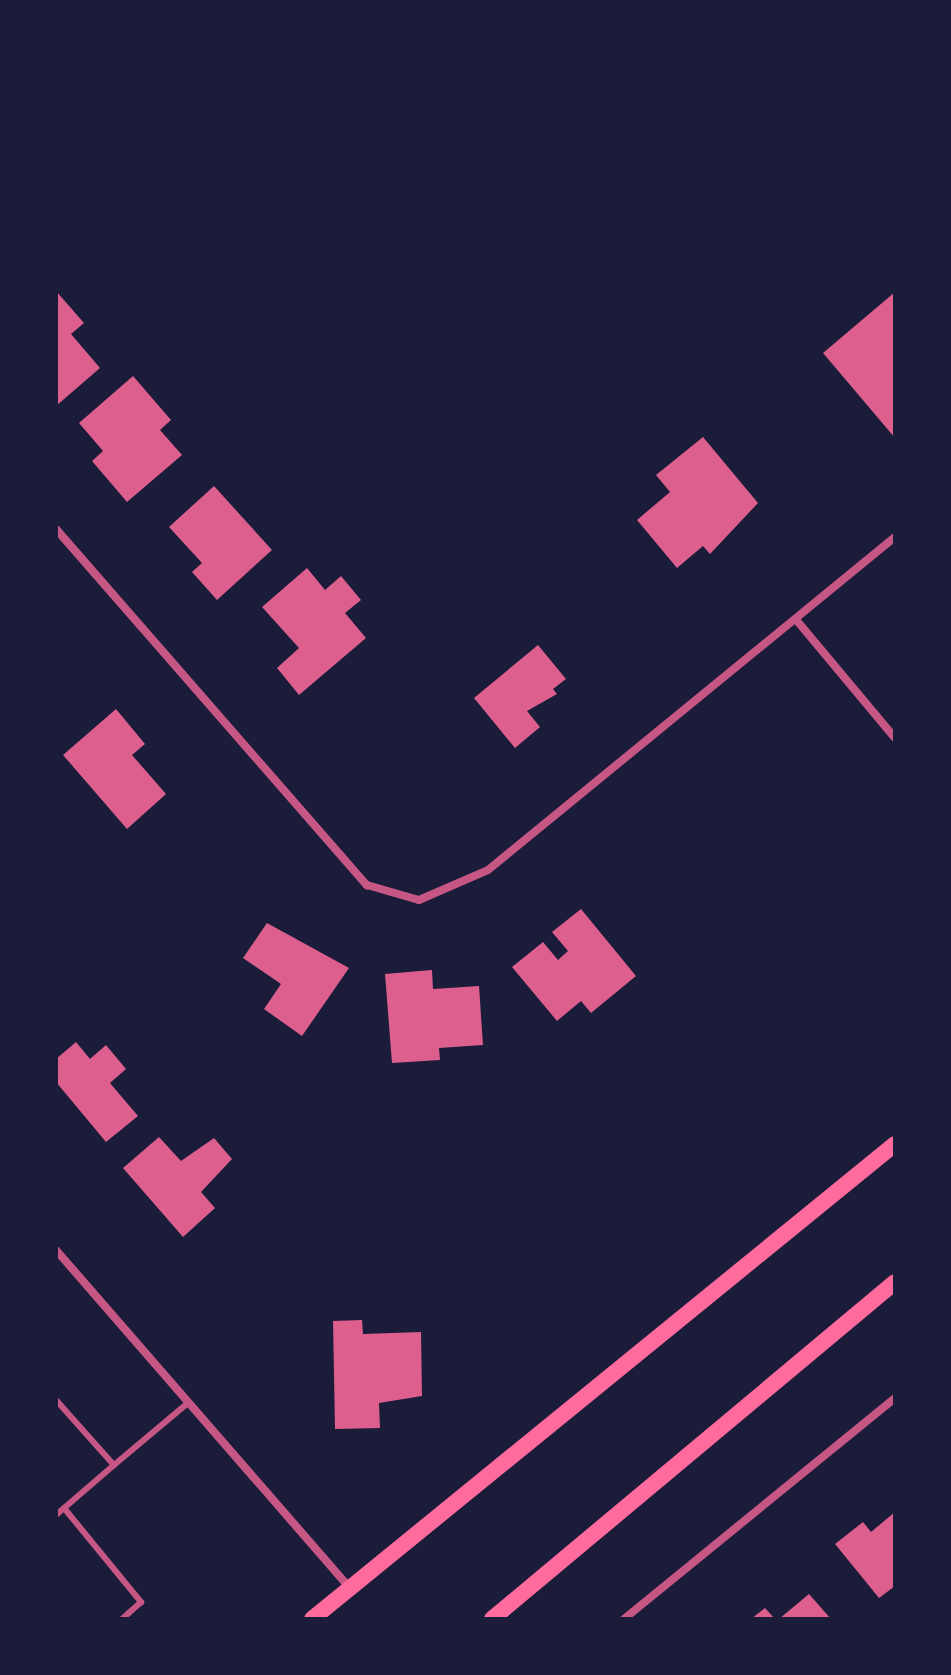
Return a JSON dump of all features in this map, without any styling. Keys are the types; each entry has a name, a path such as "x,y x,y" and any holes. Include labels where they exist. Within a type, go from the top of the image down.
{"main road":[{"path":"312,1619 895,1144"},
{"path":"492,1619 895,1282"}],"street":[{"path":"56,529 367,885 419,900 488,870 798,622 895,537"},
{"path":"798,622 895,738"},
{"path":"56,1250 350,1588"},
{"path":"624,1619 895,1398"}],"lane":[{"path":"56,1400 114,1465"},
{"path":"56,1515 188,1403"},
{"path":"64,1508 141,1602 122,1619"}],"building":[{"path":"56,291 84,323 71,334 100,368 56,406"},
{"path":"895,292 895,438 823,353"},
{"path":"133,376 171,420 160,430 182,455 127,502 92,461 103,451 79,423"},
{"path":"703,437 758,503 710,554 703,546 677,568 637,520 670,492 656,475"},
{"path":"214,486 272,550 217,600 192,572 202,563 169,527"},
{"path":"307,568 325,590 341,576 361,600 345,613 366,638 299,695 277,668 299,648 262,607"},
{"path":"538,645 566,679 553,689 557,694 527,711 540,727 515,748 474,698"},
{"path":"116,709 145,744 132,755 166,794 127,829 63,755"},
{"path":"581,909 636,976 591,1013 581,1001 557,1021 512,967 543,942 558,960 568,951 552,932"},
{"path":"267,923 349,968 302,1036 264,1009 281,984 243,958"},
{"path":"432,970 433,989 479,986 483,1045 439,1048 440,1060 392,1063 385,974"},
{"path":"76,1042 90,1059 106,1045 126,1069 110,1083 138,1116 106,1142 56,1082 56,1059"},
{"path":"159,1137 181,1161 214,1138 232,1159 201,1192 215,1208 183,1237 123,1168"},
{"path":"362,1320 363,1334 421,1332 422,1396 379,1403 380,1428 335,1429 333,1321"},
{"path":"895,1512 895,1586 879,1598 835,1544 863,1522 871,1532"},
{"path":"809,1594 831,1619 779,1619"},
{"path":"765,1608 775,1619 751,1619"}]}
